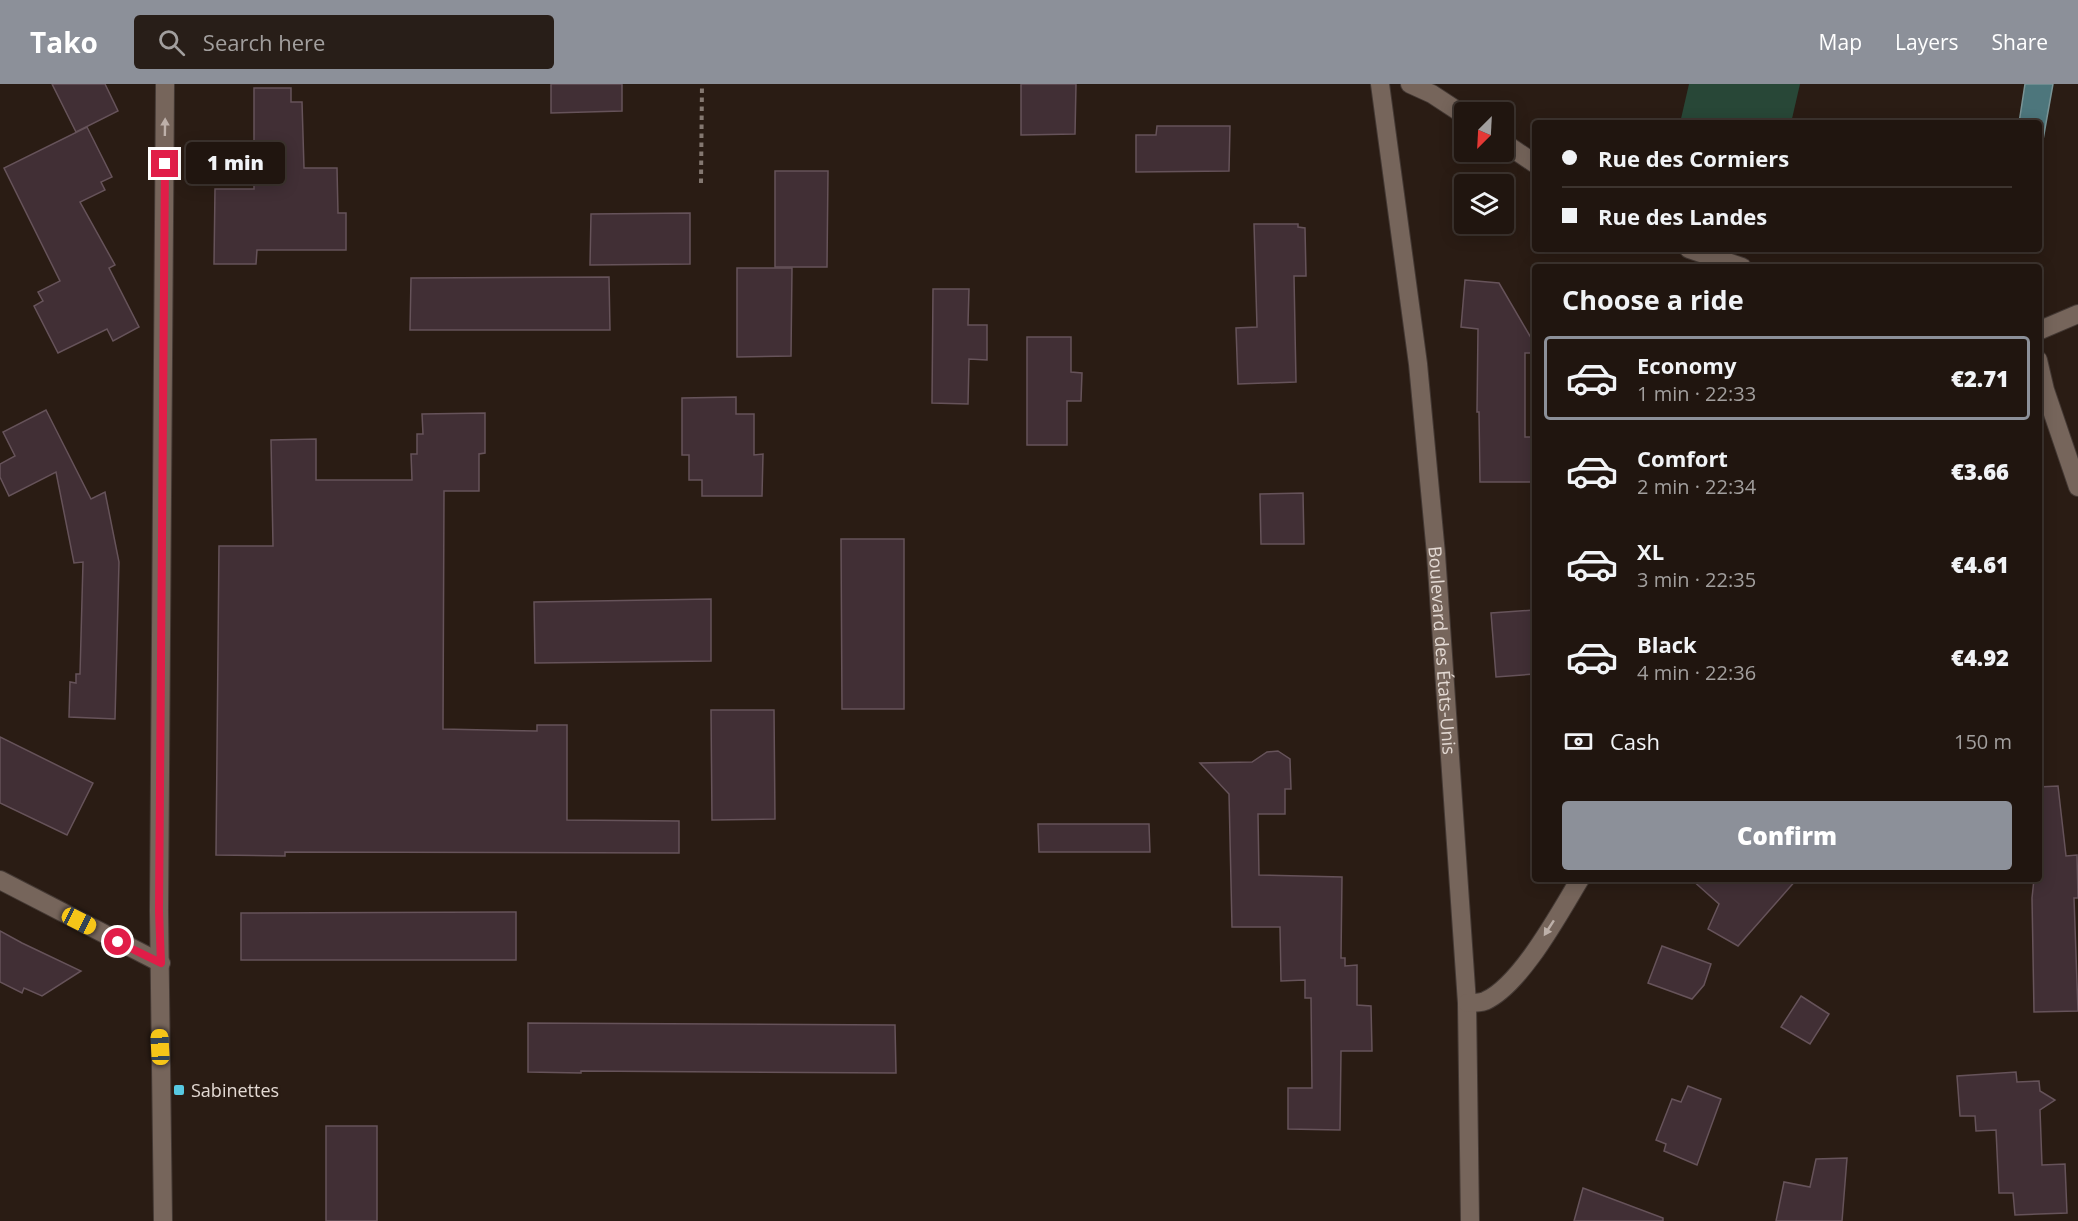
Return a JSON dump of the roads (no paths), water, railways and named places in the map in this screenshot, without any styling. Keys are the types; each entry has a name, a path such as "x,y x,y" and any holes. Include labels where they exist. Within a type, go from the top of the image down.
{"street":[{"path":"163,1221 159,911 165,84"},
{"name":"Boulevard des États-Unis","path":"1380,84 1418,364 1436,554 1467,1003 1470,1221"},
{"path":"1410,84 1432,94 1454,108"},
{"path":"1514,149 1532,162"},
{"path":"1698,252 1733,264"},
{"path":"2042,329 2078,314"},
{"path":"2042,377 2078,487"},
{"path":"0,880 161,963"},
{"path":"1467,1003 1484,1002 1509,984 1579,882"}],"water":[{"path":"2025,84 2053,84 2042,145 2042,120 2019,120"}],"place":[{"name":"Sabinettes","path":"179,1090"}]}
